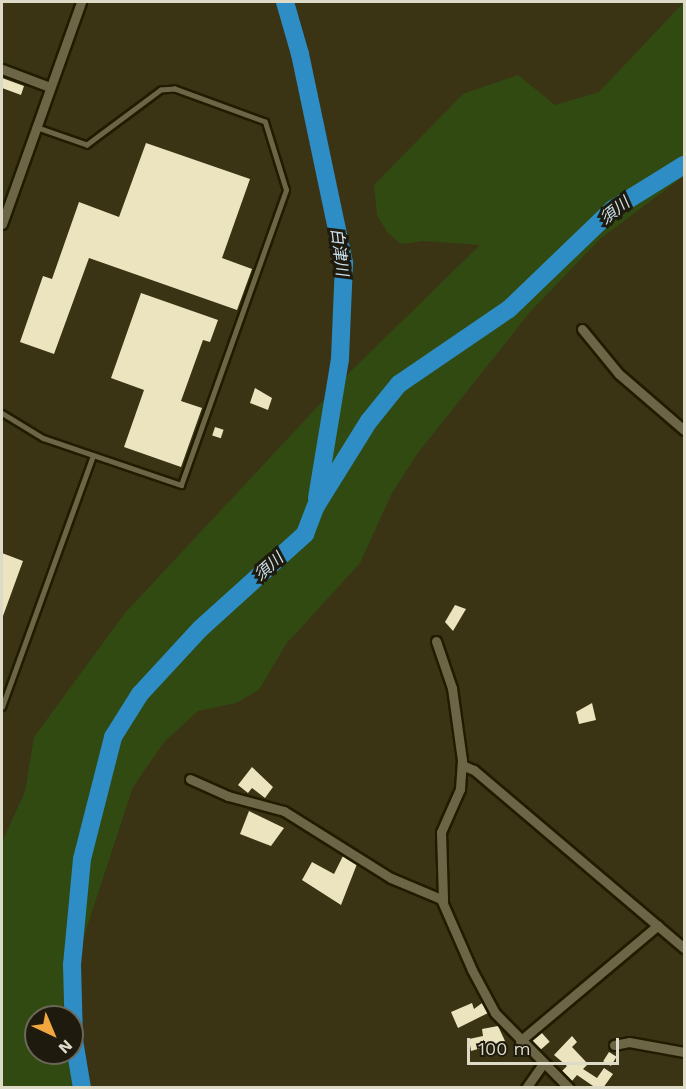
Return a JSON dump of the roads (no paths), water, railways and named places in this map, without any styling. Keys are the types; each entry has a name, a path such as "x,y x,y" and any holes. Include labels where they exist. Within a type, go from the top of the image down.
{"street":[{"path":"2,224 81,2"},
{"path":"2,69 50,87"},
{"path":"582,329 619,374 684,430"},
{"path":"436,641 452,688 462,765 460,789 441,832 443,901 489,1002 520,1041 569,1088"},
{"path":"462,765 474,770 684,948"},
{"path":"190,778 228,796 284,811 392,878 443,901"},
{"path":"520,1041 658,925"},
{"path":"614,1044 629,1042 684,1052"},
{"path":"526,1088 543,1064"}],"lane":[{"path":"2,413 43,438 174,485 183,482 286,190 265,122 175,89 161,90 87,145 36,127"},
{"path":"2,707 93,456"}],"waterway":[{"name":"白津川","path":"285,2 300,54 344,263 340,359 317,498"},
{"name":"須川","path":"82,1088 74,1040 72,965 82,859 113,737 140,694 200,629 305,534 316,506 369,421 399,384 509,309 613,209 684,165"}]}
